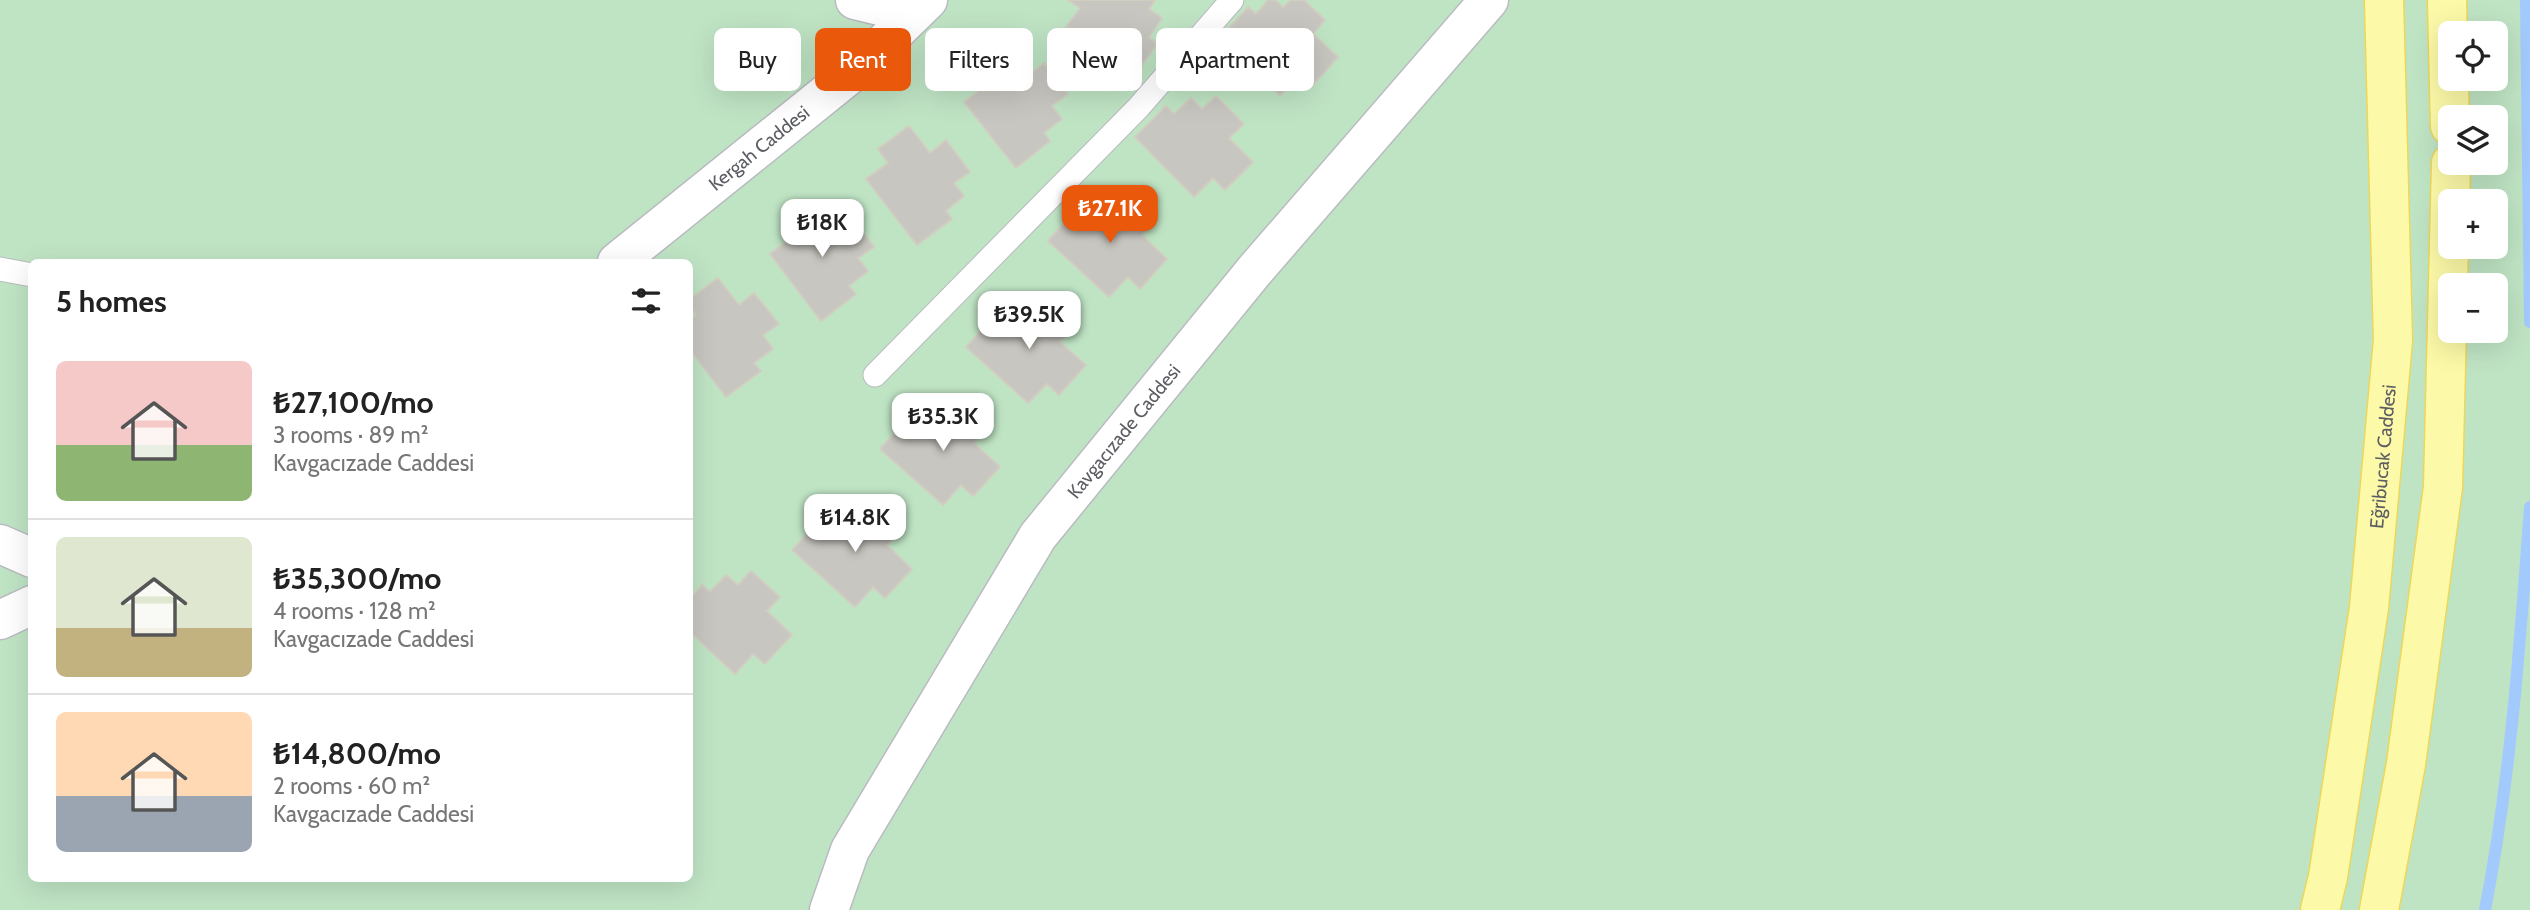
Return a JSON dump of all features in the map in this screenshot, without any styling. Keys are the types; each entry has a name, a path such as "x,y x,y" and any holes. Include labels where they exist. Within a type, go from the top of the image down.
{"main road":[{"name":"Eğribucak Caddesi","path":"2320,910 2329,877 2369,608 2393,340 2384,0"},
{"path":"2447,0 2450,105"},
{"path":"2379,910 2406,764 2443,487 2451,175"}],"street":[{"path":"855,0 920,7"},
{"name":"Kavgacızade Caddesi","path":"829,910 850,850 1038,536 1255,270 1489,0"},
{"name":"Kergah Caddesi","path":"621,259 858,68 920,7"},
{"path":"0,544 28,556"},
{"path":"0,620 28,607"}],"lane":[{"path":"875,375 1138,108 1232,0"},
{"path":"0,269 28,274"}],"green space":[{"path":"0,0 2530,0 2530,910 0,910"}],"building":[{"path":"1068,0 1155,0 1149,9 1162,18 1149,37 1156,45 1142,65 1142,28 1065,28 1080,8"},
{"path":"1268,0 1275,0 1283,7 1291,0 1304,0 1325,20 1314,33 1314,28 1229,28 1248,7 1256,14"},
{"path":"1314,35 1338,57 1314,84"},
{"path":"1044,63 1047,67 1047,91 1066,91 1068,94 1052,106 1062,119 1044,133 1050,141 1016,168 964,102 978,91 1033,91 1033,72"},
{"path":"1216,96 1244,124 1229,138 1253,162 1225,190 1213,178 1194,197 1135,137 1166,106 1174,114 1191,98 1202,109"},
{"path":"909,126 930,153 946,140 970,172 954,183 964,196 946,211 952,219 917,245 866,179 888,163 878,149"},
{"path":"1126,195 1155,221 1142,235 1167,259 1140,289 1128,277 1109,297 1048,241 1077,208 1085,215 1101,198 1113,209"},
{"path":"813,201 834,228 850,215 874,247 858,258 868,271 849,286 856,294 821,321 770,254 791,238 781,225"},
{"path":"718,278 739,305 754,293 779,324 763,335 773,349 754,363 761,371 726,397 693,354 693,318 696,315 693,310 693,297"},
{"path":"1045,301 1073,327 1060,342 1086,365 1059,395 1047,384 1028,403 966,347 996,315 1003,322 1019,305 1031,316"},
{"path":"959,403 988,429 974,443 1000,467 973,496 961,485 943,505 880,449 910,416 917,423 934,406 945,417"},
{"path":"871,504 900,531 887,545 912,569 885,598 873,587 855,607 792,550 822,518 830,525 846,508 858,519"},
{"path":"751,571 780,597 767,611 792,635 765,664 753,654 735,674 693,635 693,596 702,585 710,592 726,575 738,585"}],"waterway":[{"path":"2526,0 2530,322"},
{"path":"2485,910 2508,760 2530,507"}]}
